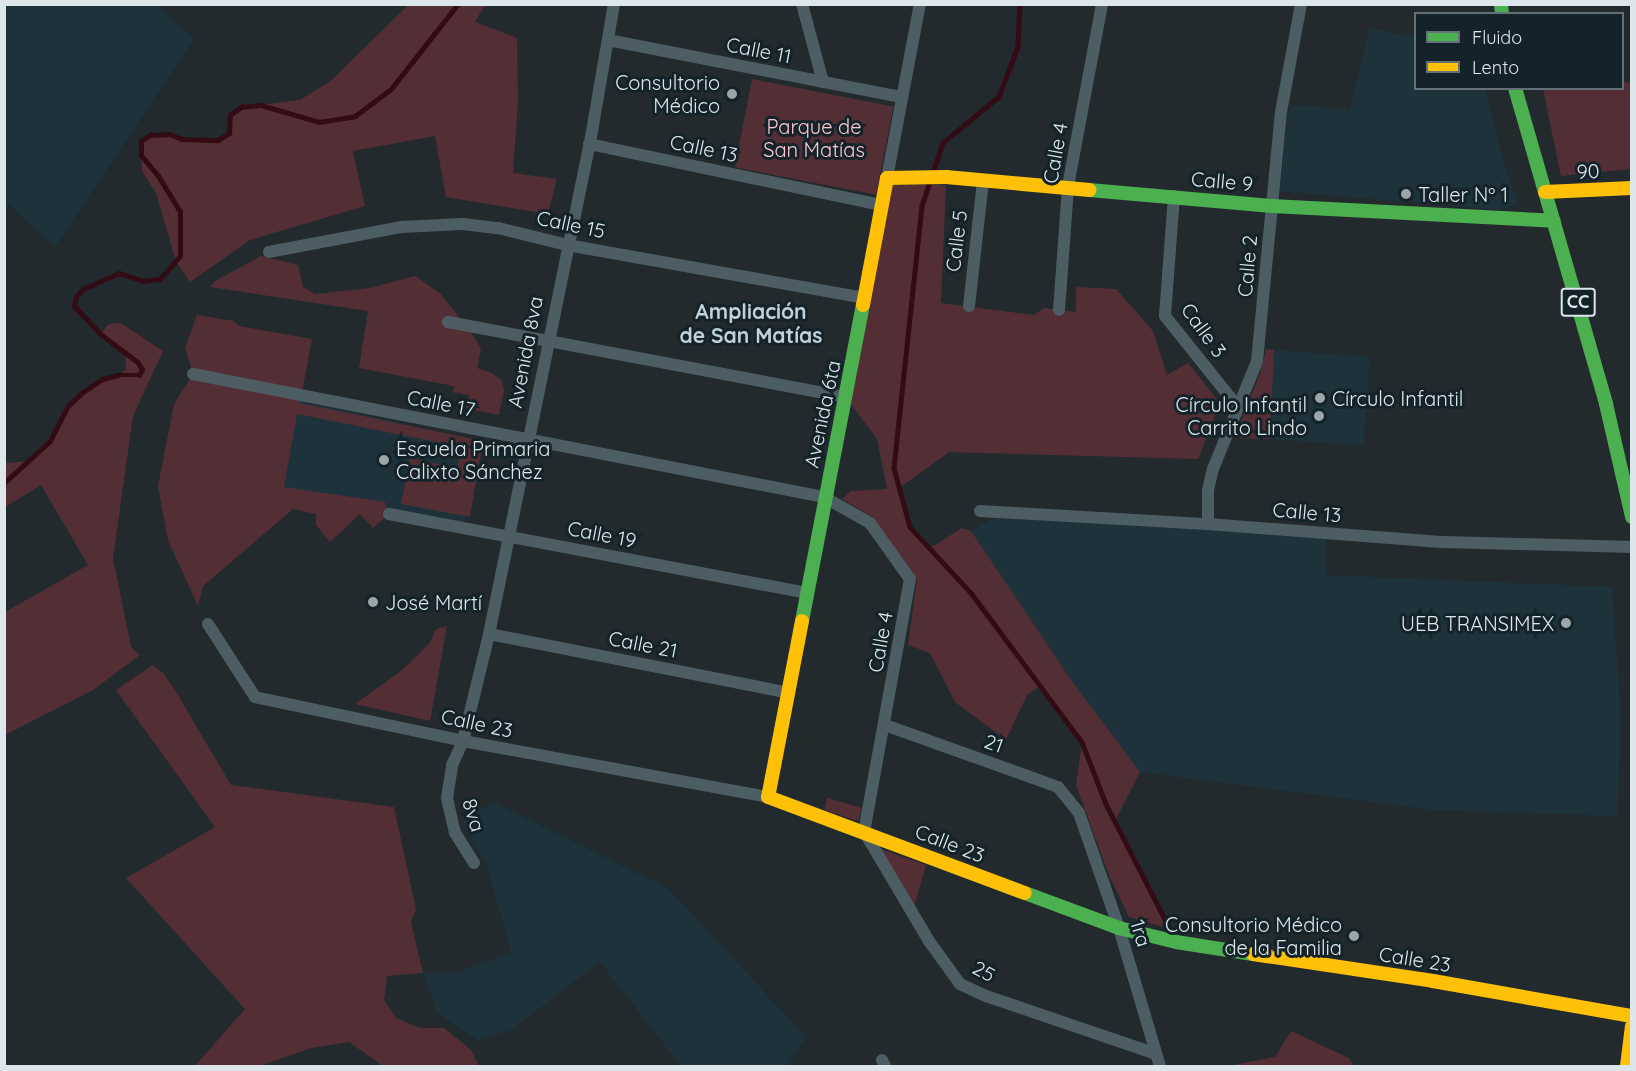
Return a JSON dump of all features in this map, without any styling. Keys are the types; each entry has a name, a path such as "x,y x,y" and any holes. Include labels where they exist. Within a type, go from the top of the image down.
{"street":[{"name":"Avenida 8va","path":"463,741 509,536 589,144 614,4"},
{"path":"802,4 823,82"},
{"name":"Avenida 6ta","path":"768,797 920,4"},
{"name":"Calle 4","path":"1059,310 1068,186 1102,4"},
{"name":"Calle 2","path":"1208,524 1208,490 1213,469 1257,361 1281,112 1301,4"},
{"name":"Calle 11","path":"608,40 902,98"},
{"name":"CC","path":"1516,90 1606,404 1632,517"},
{"name":"Calle 13","path":"589,144 882,205"},
{"name":"Calle 9","path":"887,178 946,177 1068,186 1272,206 1554,221"},
{"name":"Calle 5","path":"969,306 983,181"},
{"name":"90","path":"1545,192 1632,189"},
{"name":"Calle 3","path":"1174,196 1165,316 1237,406"},
{"name":"Calle 15","path":"270,252 427,224 463,224 498,228 567,245 864,298"},
{"path":"448,322 846,397"},
{"name":"Calle 17","path":"193,374 824,497"},
{"name":"Calle 4","path":"824,497 870,523 910,579 864,832"},
{"name":"Calle 13","path":"980,511 1208,524 1444,543 1632,547"},
{"name":"Calle 19","path":"390,514 807,593"},
{"name":"Calle 23","path":"208,624 255,697 463,741 768,797 1119,928 1176,942 1433,981 1632,1016"},
{"name":"Calle 21","path":"489,633 789,693"},
{"name":"21","path":"885,725 1058,787 1079,813"},
{"name":"8va","path":"463,741 452,765 447,798 455,833 474,863"},
{"name":"1ra","path":"1079,813 1119,928 1160,1066"},
{"name":"25","path":"864,832 895,889 928,941 960,984 986,996 1156,1054"},
{"path":"1628,1066 1632,1026"}],"shaded area":[{"path":"4,5 156,5 194,39 55,247 5,201"},
{"path":"1370,28 1414,37 1414,90 1485,90 1503,161 1518,204 1499,210 1280,191 1289,104 1350,110"},
{"name":"Círculo Infantil","path":"1274,350 1370,357 1364,445 1268,439"},
{"name":"Escuela Primaria Calixto Sánchez","path":"300,400 483,442 463,529 280,487"},
{"path":"994,518 1203,526 1326,536 1326,575 1612,587 1621,719 1617,816 1434,810 1140,772 1069,677 971,531"},
{"path":"493,802 669,889 806,1037 788,1066 681,1066 600,962 511,1030 479,1041 438,1013 423,973 455,973 511,952 488,869 462,821"}],"green space":[{"path":"409,4 485,5 475,22 517,38 518,102 513,173 557,179 548,214 446,197 435,136 353,151 365,206 250,240 190,282 176,261 156,193 142,171 141,141 150,135 170,134 182,139 218,140 229,133 230,115 241,107 300,100 332,80"},
{"name":"Parque de San Matías","path":"752,79 893,106 876,195 735,167"},
{"path":"1624,82 1631,83 1631,169 1561,176 1543,90 1624,90"},
{"path":"891,185 946,185 941,303 1034,315 1044,308 1076,312 1076,287 1116,289 1153,331 1167,375 1188,363 1220,403 1198,459 949,452 899,488 910,527 930,548 962,528 971,531 1069,677 1140,772 1115,821 1170,929 1129,917 1109,875 1076,785 1082,742 1040,686 1027,695 1006,740 955,702 930,653 908,645 917,579 872,517 842,499 851,491 887,489 877,439 850,403"},
{"path":"261,256 298,265 303,287 315,294 370,288 415,276 440,293 471,332 481,349 477,368 492,373 502,381 504,390 499,415 466,408 469,395 453,392 454,386 359,368 368,311 210,287 215,281"},
{"path":"197,315 234,321 239,326 312,339 300,403 483,441 470,517 401,504 410,458 457,468 461,447 297,414 284,487 385,502 389,514 373,528 360,514 330,542 316,525 316,514 293,509 203,586 198,606 168,540 158,486 174,404 193,374 185,348"},
{"path":"121,323 163,351 133,416 113,558 131,647 140,655 93,690 5,735 5,612 88,565 41,485 5,507 5,463 31,461 50,441 68,406 102,379 121,374 126,369 125,353 100,334 109,324"},
{"path":"1266,349 1274,350 1270,439 1234,438 1261,371"},
{"path":"447,626 430,721 355,704 401,671 429,644 436,629"},
{"path":"153,665 163,673 176,692 231,785 394,807 416,910 411,922 423,973 387,976 384,1000 396,1018 420,1028 444,1028 471,1050 479,1066 383,1066 349,1042 311,1048 260,1066 195,1066 245,1009 126,878 215,827 116,690"},
{"path":"827,798 862,808 858,821 825,810"},
{"path":"880,849 926,865 914,907"},
{"path":"1291,1031 1349,1058 1354,1066 1236,1066 1275,1057"}],"waterway":[{"path":"4,483 50,441 68,406 83,392 102,379 118,375 139,375 142,370 138,363 100,334 74,306 76,297 83,289 119,273 143,281 160,279 180,256 180,212 158,176 141,156 141,141 150,135 170,134 182,139 218,140 229,133 230,115 241,107 261,105 319,122 355,116 391,89 458,4"},
{"path":"1020,4 1018,47 999,97 943,143 922,206 894,468 910,527 972,594 1082,742 1106,804 1174,937"}],"traffic: fast":[{"path":"1501,4 1502,12"},
{"path":"1516,90 1606,404 1632,517"},
{"path":"1089,190 1272,206 1554,221"},
{"path":"802,621 863,305"},
{"path":"1025,893 1119,928 1176,942 1253,954"}],"traffic: slow":[{"path":"863,305 887,178 946,177 1089,190"},
{"path":"1545,192 1632,188"},
{"path":"802,621 768,797 1025,893"},
{"path":"1253,954 1433,981 1632,1016"},
{"path":"1627,1066 1632,1026"}],"place":[{"name":"Consultorio Médico","path":"732,94"},
{"name":"Taller Nº 1","path":"1406,194"},
{"name":"Círculo Infantil","path":"1320,398"},
{"name":"Círculo Infantil Carrito Lindo","path":"1319,416"},
{"name":"Escuela Primaria Calixto Sánchez","path":"384,460"},
{"name":"José Martí","path":"373,602"},
{"name":"UEB TRANSIMEX","path":"1566,623"},
{"name":"Consultorio Médico de la Familia","path":"1354,936"}],"district":[{"name":"Ampliación de San Matías","path":"751,323"}]}
